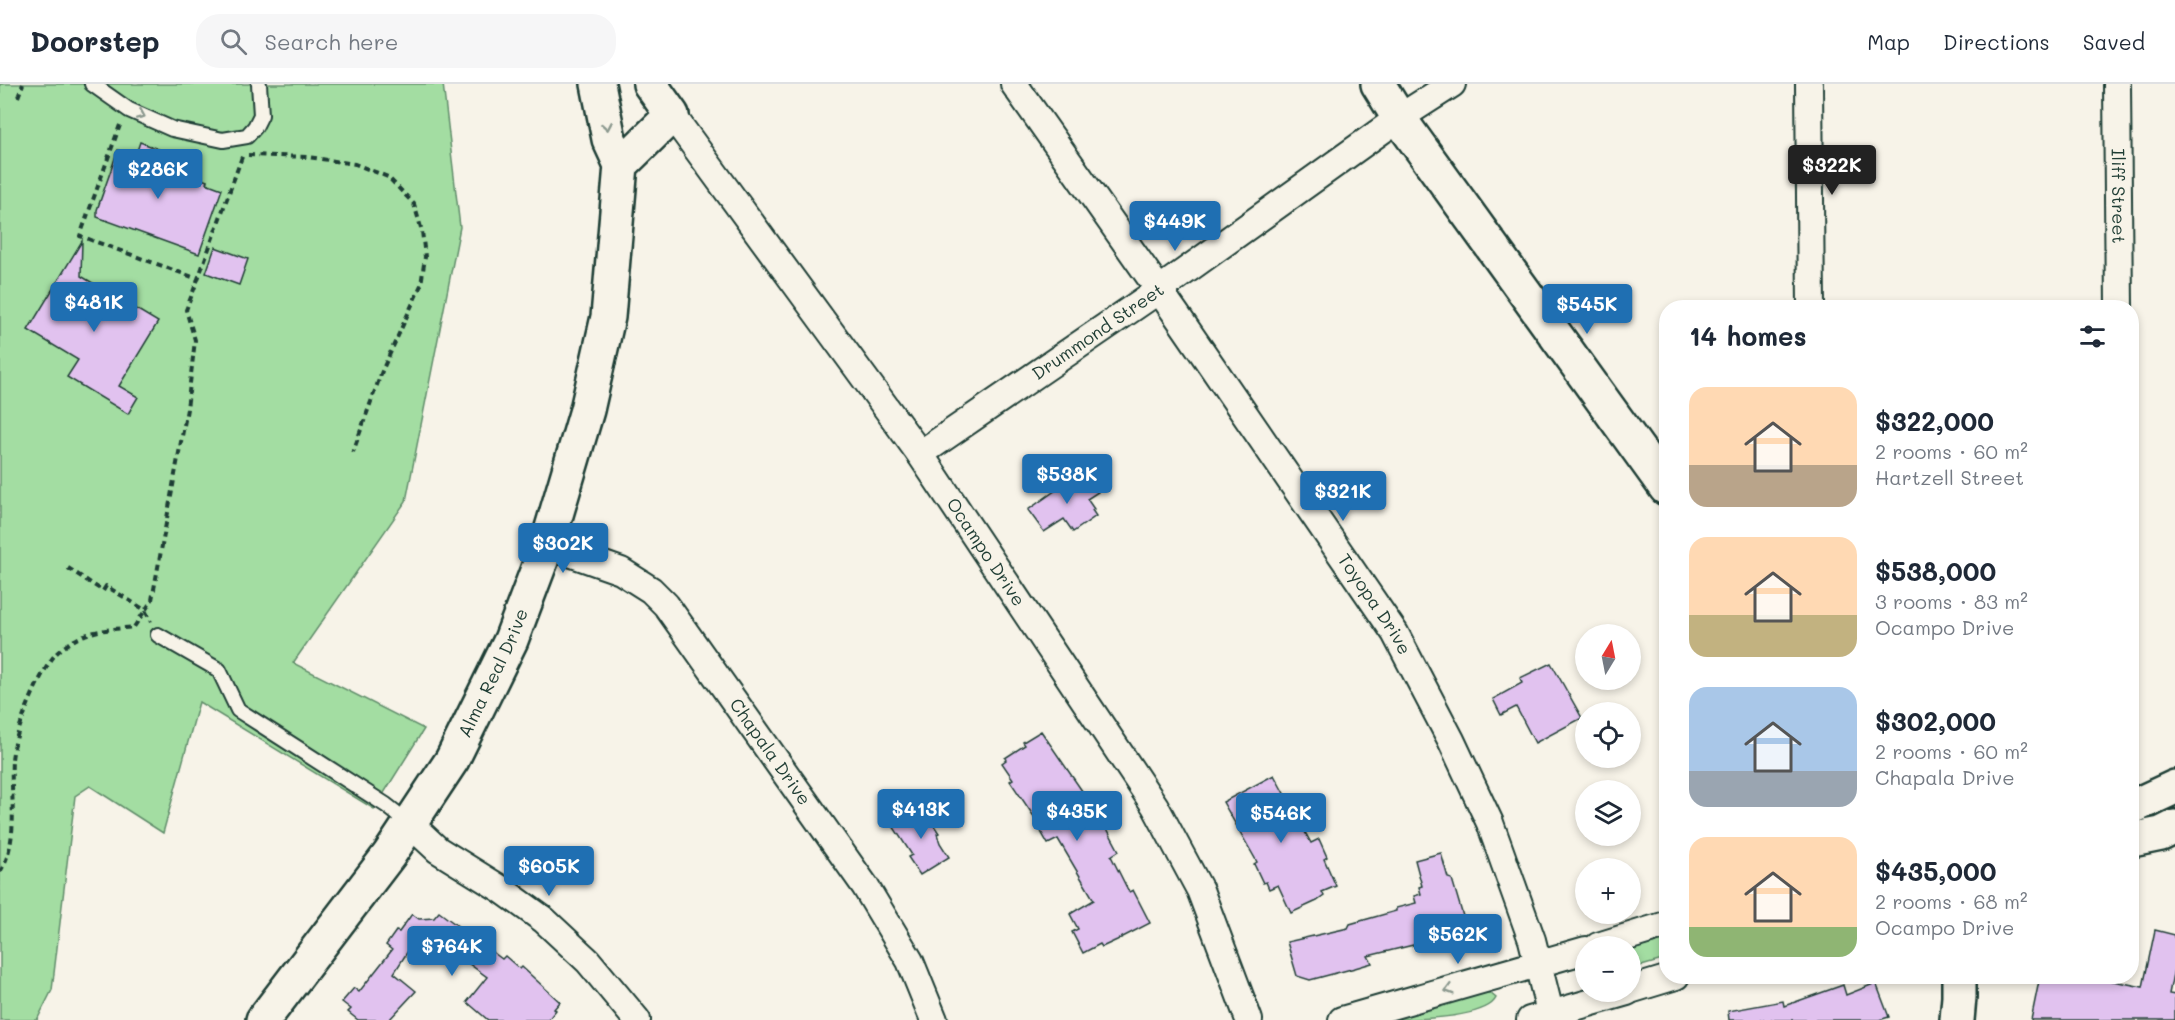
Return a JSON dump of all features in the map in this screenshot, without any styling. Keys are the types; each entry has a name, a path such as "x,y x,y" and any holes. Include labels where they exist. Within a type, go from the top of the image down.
{"street":[{"path":"598,84 609,139 621,165 672,115 650,84"},
{"name":"Toyopa Drive","path":"1014,84 1395,633 1452,740 1490,823 1539,965 1544,1018"},
{"path":"1378,84 1399,118 1659,478"},
{"name":"Drummond Street","path":"920,454 1159,290 1399,118 1452,84"},
{"path":"1809,84 1811,300"},
{"name":"Iliff Street","path":"2117,84 2119,300"},
{"name":"Ocampo Drive","path":"672,115 920,454 1155,806 1200,890 1249,1020"},
{"name":"Alma Real Drive","path":"263,1020 389,855 452,760 511,640 547,545 587,410 608,317 621,165"},
{"name":"Chapala Drive","path":"547,545 621,571 644,584 666,605 865,886 910,961 934,1020"},
{"path":"2139,804 2175,787"},
{"path":"409,823 438,850 501,889 544,920 588,962 637,1020"},
{"path":"2139,839 2161,834 2175,827"},
{"path":"1630,936 1659,927"},
{"path":"1342,1020 1575,954"},
{"path":"1641,987 1659,981"},
{"path":"1544,1018 1594,1002"}],"lane":[{"path":"92,84 129,110 172,129 223,140 247,136 255,127 261,115 259,84"},
{"path":"158,634 219,670 238,710 386,805 409,823"}],"path":[{"path":"18,97 23,84"},
{"path":"122,121 80,236 198,279"},
{"path":"0,872 8,858 12,837 12,758 15,743 40,676 56,653 84,635 134,627 152,600 187,409 195,340 186,310 243,154"},
{"path":"308,157 355,164 388,177 414,204 422,231 424,257 420,285 382,371 353,452"},
{"path":"68,568 103,591 106,586 145,610"}],"green space":[{"path":"0,84 443,84 460,227 406,501 293,663 424,729 374,809 199,702 163,833 90,786 75,796 52,990 37,1020 0,1020"},
{"path":"1659,942 1659,961 1641,966 1641,947"},
{"path":"1483,992 1490,993 1496,998 1489,1005 1477,1011 1442,1017 1376,1020"}],"building":[{"path":"140,142 163,151 159,163 222,189 199,254 97,217 97,210 118,150 135,157"},
{"path":"82,241 81,276 158,322 119,386 138,397 128,414 67,377 78,360 28,330"},
{"path":"215,247 248,259 239,285 206,273"},
{"path":"1083,471 1098,492 1087,499 1096,516 1073,532 1064,519 1044,532 1028,510"},
{"path":"1551,663 1575,706 1575,722 1535,743 1516,707 1501,715 1493,699 1522,683 1520,678"},
{"path":"1041,731 1104,823 1119,851 1111,856 1129,892 1133,890 1150,923 1102,947 1100,944 1083,953 1072,932 1078,929 1070,914 1094,900 1058,839 1048,844 1039,828 1041,827 1010,781 1013,779 1002,763 1006,760 1005,758 1025,745 1023,742"},
{"path":"1274,775 1311,843 1319,839 1327,857 1324,859 1336,886 1322,892 1324,896 1317,901 1291,913 1278,885 1269,889 1266,882 1263,883 1254,864 1257,862 1223,802"},
{"path":"920,805 939,833 937,834 940,843 949,857 920,875 908,857 912,855 893,826"},
{"path":"1441,853 1448,878 1452,879 1465,923 1457,925 1450,936 1368,956 1372,963 1310,980 1297,976 1287,942 1348,928 1350,924 1416,903 1414,896 1421,894 1419,887 1422,886 1415,860"},
{"path":"439,912 502,959 505,956 520,969 522,967 560,1002 548,1020 488,1020 467,1002 487,977 454,953 450,957 437,948 408,951 394,973 416,991 389,1020 358,1020 348,1012 351,1009 342,1002 354,988 359,992 392,950 386,945 396,931 399,932 412,914 419,919 434,918"},
{"path":"2155,930 2175,935 2175,964 2169,994 2175,995 2175,1020 2031,1020 2038,984 2128,984 2143,987"},
{"path":"1876,984 1889,1017 1879,1020 1729,1020 1728,1011 1783,1001 1784,1006 1843,985 1846,995"}]}
